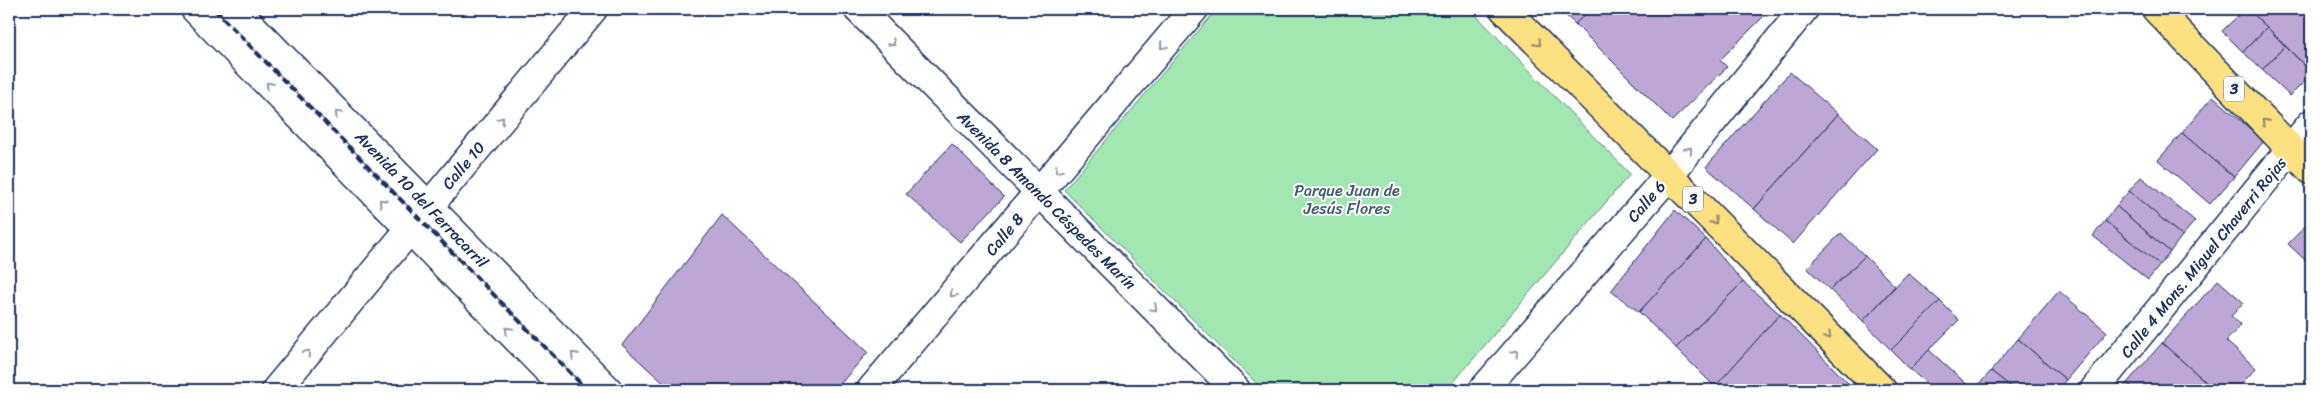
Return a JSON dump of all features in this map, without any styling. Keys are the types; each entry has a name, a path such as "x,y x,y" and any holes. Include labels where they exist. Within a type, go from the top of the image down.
{"main road":[{"name":"3","path":"1504,9 1882,390"},
{"name":"3","path":"2156,9 2311,170"}],"street":[{"name":"Avenida 10 del Ferrocarril","path":"195,9 566,390"},
{"name":"Avenida 10 del Ferrocarril","path":"235,9 608,390"},
{"name":"Calle 10","path":"276,390 593,9"},
{"name":"Avenida 8 Amando Céspedes Marín","path":"858,9 1236,390"},
{"name":"Calle 8","path":"871,390 1194,9"},
{"name":"Calle 6","path":"1483,390 1669,175 1804,9"},
{"name":"Calle 4 Mons. Miguel Chaverri Rojas","path":"2094,390 2311,124"}],"green space":[{"name":"Parque Juan de Jesús Flores","path":"1217,9 1470,9 1630,174 1447,390 1263,390 1064,190"}],"building":[{"path":"1559,9 1591,9 1575,24"},
{"path":"1591,9 1771,9 1720,60 1727,67 1672,121 1575,24"},
{"path":"2245,9 2248,9 2267,27 2243,52 2222,31"},
{"path":"2248,9 2311,9 2311,72 2267,27"},
{"path":"2267,27 2285,46 2262,70 2243,52"},
{"path":"2285,46 2311,72 2311,75 2290,96 2262,70"},
{"path":"1790,72 1838,114 1754,209 1706,167"},
{"path":"2213,96 2264,141 2234,177 2182,133"},
{"path":"1838,114 1877,149 1793,244 1754,209"},
{"path":"2182,133 2234,177 2210,204 2158,160"},
{"path":"952,144 1004,197 960,242 906,194"},
{"path":"2141,177 2195,221 2182,236 2129,191"},
{"path":"2129,191 2182,236 2170,252 2116,206"},
{"path":"2116,206 2170,252 2160,265 2105,221"},
{"path":"1675,210 1706,239 1639,312 1611,291"},
{"path":"722,215 868,352 835,390 671,390 622,345"},
{"path":"2311,220 2311,253 2305,260 2288,244"},
{"path":"2105,221 2160,265 2148,280 2093,236"},
{"path":"1841,233 1865,256 1830,290 1807,268"},
{"path":"1706,239 1743,282 1676,348 1639,312"},
{"path":"1865,256 1895,286 1863,321 1830,290"},
{"path":"1908,273 1940,301 1891,350 1863,321"},
{"path":"2218,280 2244,303 2231,316 2241,325 2226,341 2256,368 2236,390 2215,390 2162,343"},
{"path":"1743,282 1780,314 1715,387 1676,348"},
{"path":"2311,287 2311,297 2306,292"},
{"path":"2059,291 2107,332 2066,380 2018,339"},
{"path":"1940,301 1959,320 1910,369 1891,350"},
{"path":"1780,314 1855,390 1712,390"},
{"path":"2018,339 2066,380 2057,390 2015,390 1991,371"},
{"path":"2162,343 2215,390 2135,390 2127,383"},
{"path":"1929,350 1973,390 1933,390 1910,369"},
{"path":"1991,371 2015,390 1974,390"},
{"path":"2127,383 2135,390 2120,390"}],"railway":[{"path":"214,9 587,390"}]}
